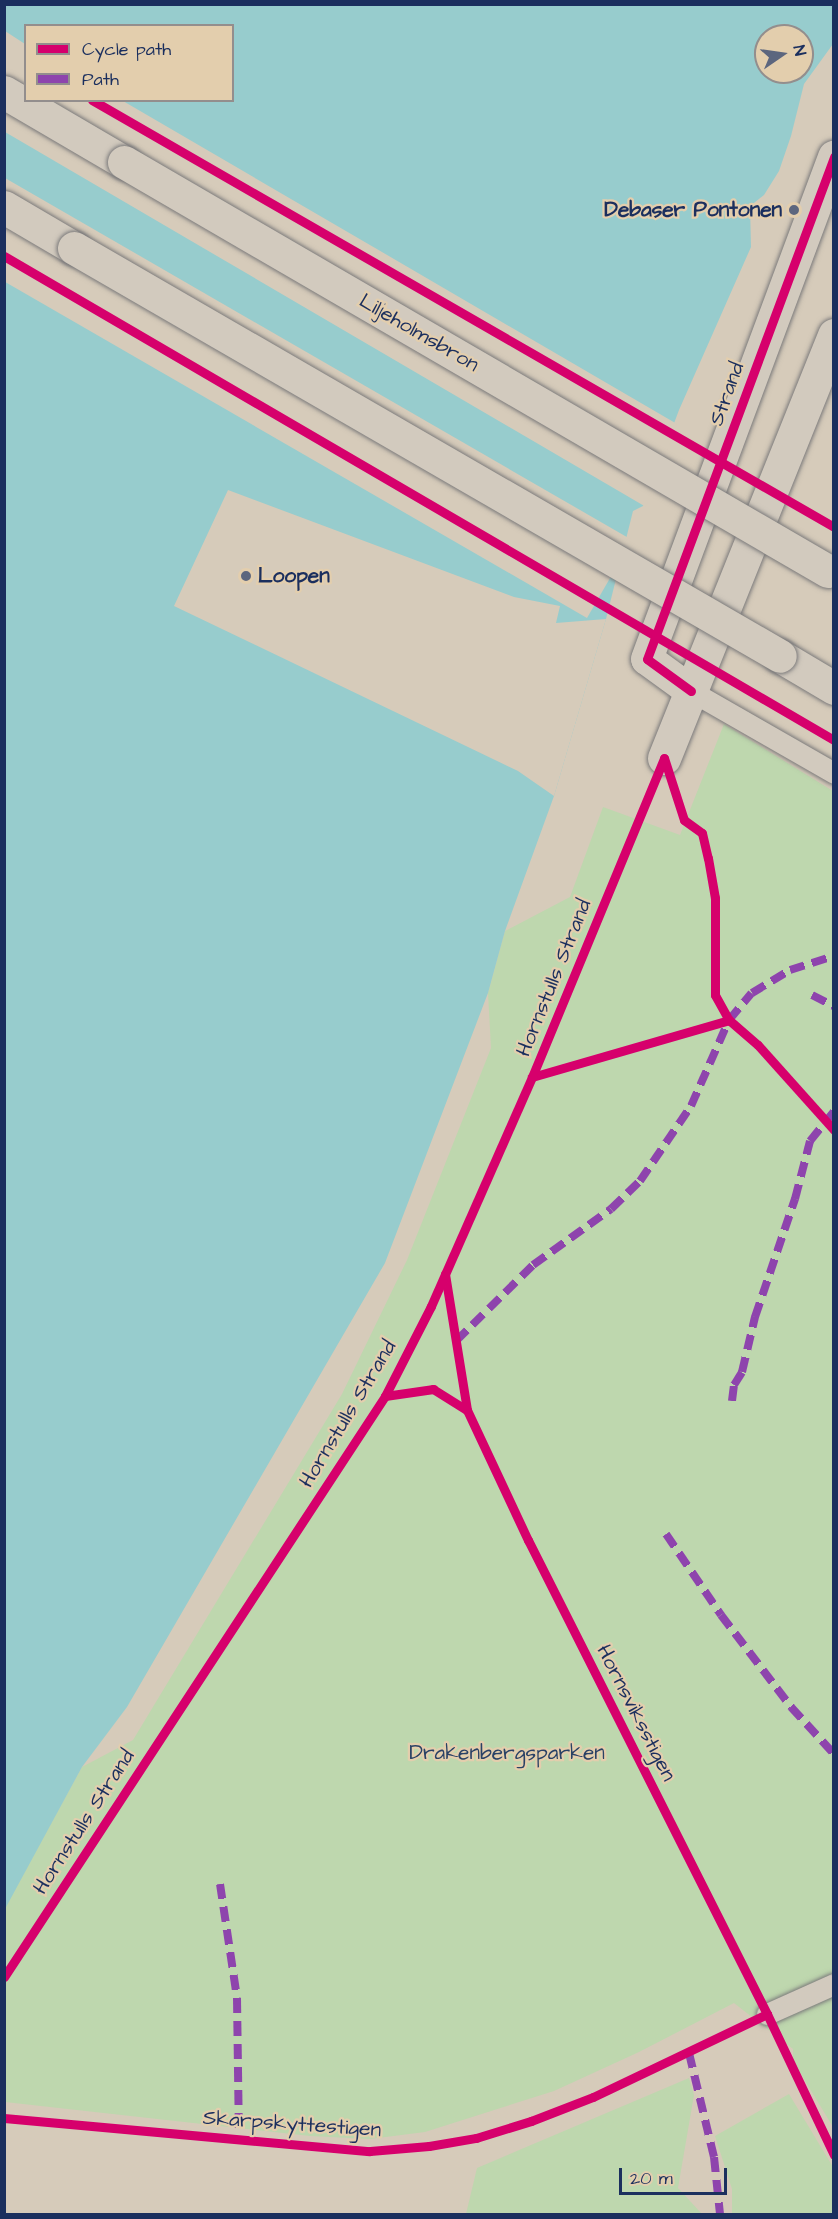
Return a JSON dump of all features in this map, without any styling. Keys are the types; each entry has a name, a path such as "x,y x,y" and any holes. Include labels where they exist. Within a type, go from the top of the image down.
{"main road":[{"name":"Liljeholmsbron","path":"4,92 831,573"},
{"path":"4,207 834,688"},
{"path":"664,758 834,335"}],"street":[{"name":"Strand","path":"692,691 647,659 834,157"}],"lane":[{"path":"692,691 834,773"},
{"path":"767,2014 834,1984"}],"green space":[{"name":"Drakenbergsparken","path":"724,724 833,791 833,2127 793,2061 793,2049 734,2003 639,2052 554,2091 425,2132 370,2139 310,2136 5,2102 4,1909 82,1767 133,1740 342,1394 407,1260 491,1048 488,993 505,931 570,897 603,807 680,835"},
{"path":"689,2078 694,2095 678,2188 702,2214 466,2214 477,2168"},
{"path":"789,2094 833,2167 833,2214 732,2214 732,2189 715,2136"}],"water":[{"path":"5,5 833,5 833,44 814,70 814,24 754,24 754,84 804,84 791,136 779,171 764,195 750,206 751,247 679,410 643,506 633,511 606,619 554,796 505,931 488,993 385,1263 127,1707 82,1767 5,1909"}],"pier":[{"path":"5,31 24,43 24,102 125,102 677,424 646,507 5,132"},
{"path":"5,178 632,540 587,618 4,281"},
{"path":"228,490 514,597 560,606 556,623 606,619 554,796 518,771 174,606"}],"marked path":[{"path":"456,1341 533,1265 611,1209 640,1181 691,1106 729,1020 752,993 790,970 834,956"},
{"path":"812,995 834,1006"},
{"path":"732,1401 734,1385 742,1372 755,1317 795,1199 810,1141 834,1111"},
{"path":"666,1534 721,1615 791,1707 834,1754"},
{"path":"220,1884 237,1998 239,2139"},
{"path":"689,2053 714,2157 720,2214"}],"cycle path":[{"path":"95,102 834,527"},
{"path":"691,691 647,659 834,157"},
{"path":"4,256 834,740"},
{"path":"664,758 684,820 702,833 708,858 715,898 715,995 729,1020 758,1045 834,1130"},
{"name":"Hornstulls Strand","path":"4,1977 385,1396 431,1306 532,1077 664,758"},
{"path":"532,1077 729,1020"},
{"name":"Hornsviksstigen","path":"445,1274 467,1410 528,1540 767,2014 834,2155"},
{"name":"Hornstulls Strand","path":"385,1396 433,1389 467,1410"},
{"name":"Skarpskyttestigen","path":"4,2118 370,2151 429,2146 476,2138 531,2121 593,2097 767,2014"}],"place":[{"name":"Debaser Pontonen","path":"794,210"},
{"name":"Loopen","path":"246,576"}]}
